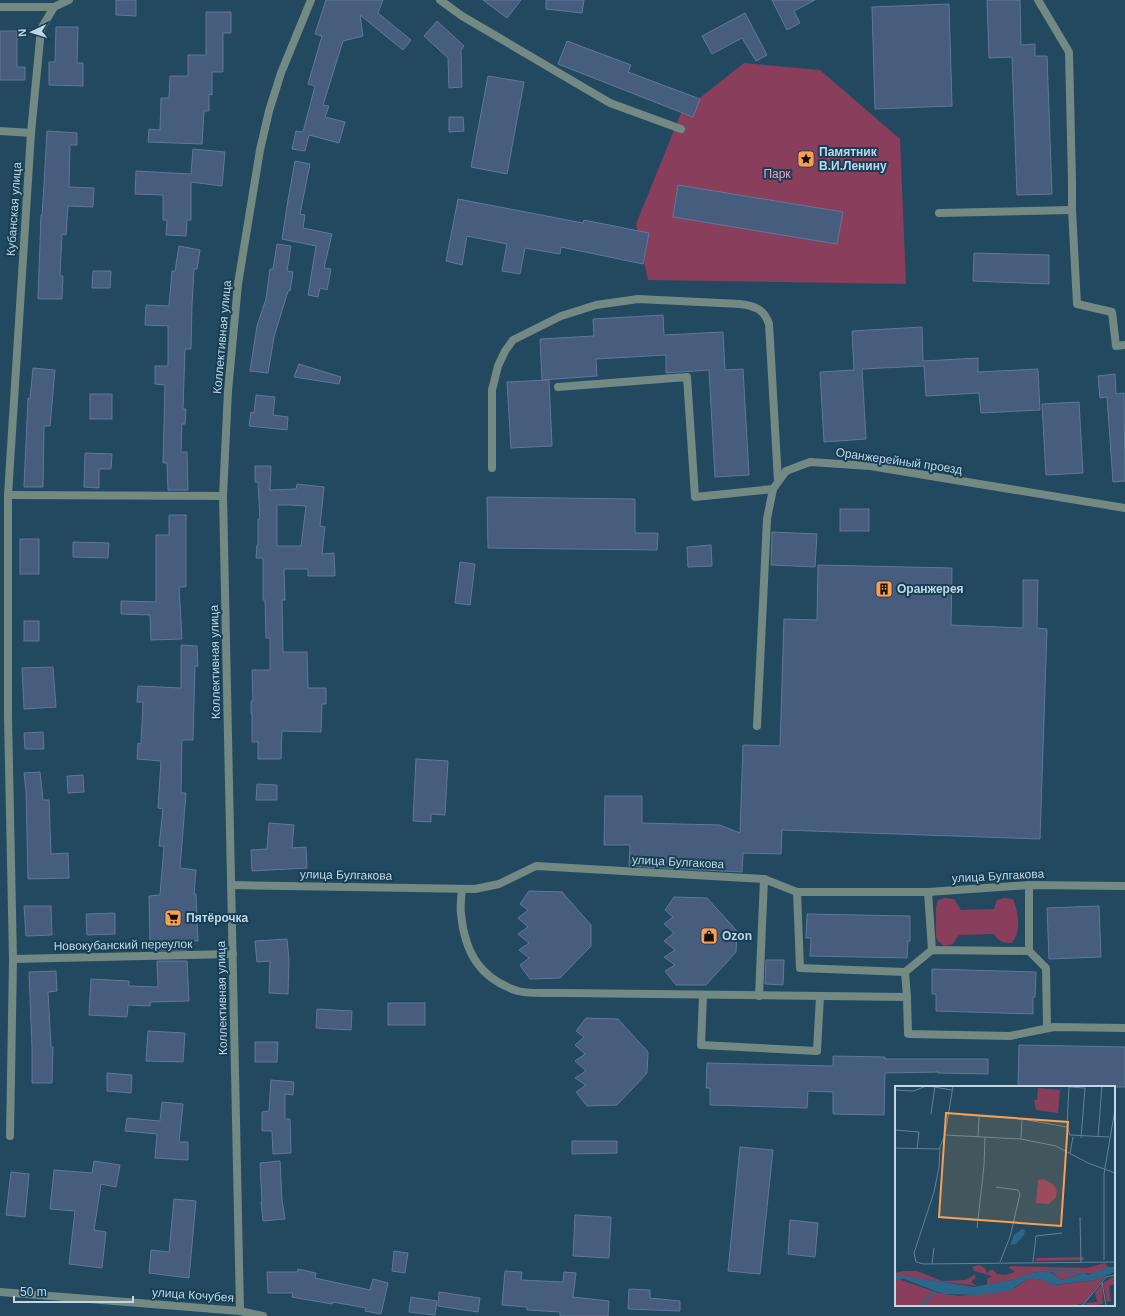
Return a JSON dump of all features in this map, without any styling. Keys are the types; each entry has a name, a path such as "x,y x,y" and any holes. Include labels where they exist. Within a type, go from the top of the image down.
{"street":[{"path":"0,8 54,7 69,0"},
{"name":"Коллективная улица","path":"240,1311 223,496 228,391 238,284 260,150 269,111 281,73 311,0"},
{"path":"440,0 462,16 610,103 681,129"},
{"path":"1038,0 1069,52 1072,210 1077,304 1112,312 1116,346 1125,345"},
{"name":"Кубанская улица","path":"10,1136 13,960 8,717 8,495 31,133 42,29 54,7"},
{"path":"0,131 31,133"},
{"path":"939,213 1072,210"},
{"path":"492,468 492,390 502,356 513,340 561,316 596,305 638,299 753,306 761,311 767,318 769,324 778,481"},
{"path":"558,387 687,377 694,497 773,489"},
{"name":"Оранжерейный проезд","path":"757,726 767,519 773,489 786,471 810,462 848,464 1125,508"},
{"path":"8,495 223,496"},
{"name":"улица Булгакова","path":"231,885 475,890 499,884 536,866 764,879 797,892 928,892 1030,885 1125,886"},
{"path":"759,996 764,879"},
{"path":"1029,951 1030,885"},
{"path":"462,890 461,913 470,953 484,971 498,982 520,991 565,994 907,998"},
{"path":"797,892 800,968 905,972 932,950 1029,951 1046,968 1047,1028"},
{"path":"928,892 932,950"},
{"name":"Новокубанский переулок","path":"13,960 233,954"},
{"path":"905,972 908,1034 1010,1036 1064,1026 1125,1028"},
{"path":"703,995 701,1045 817,1051 820,996"},
{"name":"улица Кочубея","path":"0,1292 240,1311"},
{"path":"240,1311 263,1316"}],"green space":[{"name":"Парк","path":"744,63 820,70 900,139 906,284 648,280 636,224 681,113"},
{"path":"944,898 954,899 961,910 994,909 997,900 1004,898 1013,899 1018,927 1012,943 1004,942 998,939 994,934 959,935 953,944 944,946 936,937 936,907 938,900"}],"building":[{"path":"116,0 136,0 136,16 116,15"},
{"path":"326,0 383,0 378,13 411,40 403,50 360,15 363,36 343,41 323,105 329,106 325,117 345,122 339,143 309,135 305,151 292,149 296,131 303,132 315,86 308,84 322,36 315,34"},
{"path":"483,0 521,0 507,18"},
{"path":"546,0 584,0 582,13 546,9"},
{"path":"772,0 815,0 794,11 800,23 787,30"},
{"path":"987,0 1020,0 1021,45 1035,44 1035,56 1047,56 1052,194 1017,195 1012,57 989,58"},
{"path":"949,4 952,106 875,109 872,7"},
{"path":"206,12 231,12 231,33 223,33 223,72 212,72 212,95 209,94 209,111 204,111 202,144 148,142 149,129 160,130 161,98 169,98 170,76 188,76 188,55 206,55"},
{"path":"745,13 767,55 756,61 742,38 712,54 702,36"},
{"path":"437,21 464,46 461,50 462,87 449,88 448,58 424,36"},
{"path":"56,27 78,27 77,63 83,63 83,86 49,85 49,62 55,62"},
{"path":"0,31 17,31 17,67 25,67 25,80 0,80"},
{"path":"567,41 631,65 628,72 700,99 693,117 558,64"},
{"path":"488,76 524,82 507,174 471,167"},
{"path":"449,117 463,117 464,131 449,132"},
{"path":"47,131 77,133 77,145 70,145 69,187 94,188 93,207 68,206 66,235 62,234 60,276 63,276 62,299 38,299 41,215"},
{"path":"193,149 225,152 222,186 191,182 191,220 187,220 186,236 166,235 167,220 163,220 163,195 135,194 136,171 191,174"},
{"path":"295,161 310,164 300,214 305,215 303,228 332,234 324,268 331,269 327,290 320,288 318,297 308,295 316,246 282,239"},
{"path":"678,185 843,212 837,244 673,217"},
{"path":"458,199 583,223 584,220 649,233 643,264 561,247 560,254 525,248 520,274 502,271 507,244 467,236 462,265 446,261"},
{"path":"277,244 291,246 287,271 293,272 290,291 288,291 274,337 268,373 250,371 257,326 266,299 270,269 273,269"},
{"path":"179,246 200,250 197,269 194,269 191,349 185,349 183,409 186,409 185,424 182,424 181,452 187,452 188,490 168,490 167,463 163,463 165,385 155,384 155,366 168,366 168,326 145,325 146,305 169,306 172,271 175,271"},
{"path":"974,253 1049,255 1049,284 973,281"},
{"path":"93,271 111,271 110,288 92,288"},
{"path":"663,315 664,335 723,332 725,370 743,369 749,475 715,477 709,370 666,373 666,355 596,359 597,376 542,380 540,339 594,336 593,319"},
{"path":"922,327 923,361 978,358 978,372 1038,369 1040,410 981,413 979,393 926,396 924,366 862,369 866,439 824,442 820,372 854,370 852,331"},
{"path":"299,364 341,377 339,384 294,377"},
{"path":"33,368 55,370 50,426 44,426 43,487 24,487 28,398 30,399"},
{"path":"1115,374 1116,394 1124,393 1125,481 1113,482 1107,397 1100,398 1098,376"},
{"path":"549,380 552,446 511,448 507,382"},
{"path":"90,394 112,394 112,419 90,419"},
{"path":"256,395 275,397 273,415 288,417 287,430 249,426 251,412 254,413"},
{"path":"1079,402 1083,473 1046,475 1042,404"},
{"path":"85,453 112,454 111,469 99,469 99,488 84,487"},
{"path":"255,466 271,466 270,490 296,489 297,484 324,487 320,526 325,527 322,554 334,553 335,576 308,576 308,569 284,569 285,600 282,600 283,652 307,652 308,688 326,688 326,704 322,704 321,732 282,731 281,759 258,759 258,742 252,742 252,670 270,670 270,638 266,638 265,600 263,600 263,558 256,558 258,545 258,519 260,519 258,482 255,482","holes":["277,505 306,506 301,546 277,546"]},
{"path":"487,497 635,499 635,533 658,533 657,550 488,548"},
{"path":"840,509 869,509 869,531 840,531"},
{"path":"169,515 186,515 186,587 179,587 182,639 151,640 150,615 121,614 121,601 156,602 156,535 169,535"},
{"path":"772,532 817,534 815,567 771,565"},
{"path":"20,539 39,539 39,574 20,574"},
{"path":"73,542 109,543 108,558 73,557"},
{"path":"711,545 712,566 688,567 687,547"},
{"path":"460,562 475,564 470,605 455,603"},
{"path":"818,565 952,568 951,625 1023,628 1023,580 1038,580 1037,628 1047,629 1040,839 782,830 781,854 743,853 742,872 629,866 630,845 604,845 605,796 642,796 642,823 720,825 740,833 743,745 780,746 784,619 817,620"},
{"path":"24,621 39,621 39,641 24,641"},
{"path":"181,645 197,646 198,666 195,666 193,740 182,740 181,793 186,793 180,868 196,870 194,894 196,894 198,941 187,941 187,950 157,950 156,942 150,942 149,896 160,895 164,846 159,846 163,809 158,808 161,761 137,759 138,743 141,744 143,702 137,702 138,686 181,688"},
{"path":"53,667 56,707 24,709 22,668"},
{"path":"43,732 44,749 25,749 24,733"},
{"path":"416,759 448,761 445,815 431,814 431,822 413,821"},
{"path":"40,772 43,800 49,800 51,854 68,853 69,878 28,879 26,791 24,773"},
{"path":"83,775 84,792 68,793 67,776"},
{"path":"257,784 277,785 277,800 256,800"},
{"path":"269,823 294,825 292,848 306,847 307,868 252,871 251,850 267,849"},
{"path":"529,891 562,892 591,925 591,946 560,978 530,979 520,965 529,958 519,950 529,943 518,934 528,927 518,918 528,910 520,904"},
{"path":"674,897 707,898 737,931 736,952 706,985 676,985 665,971 675,965 664,957 675,950 664,941 674,933 664,924 673,917 665,910"},
{"path":"24,906 51,906 52,935 26,936"},
{"path":"1099,906 1101,957 1049,959 1047,908"},
{"path":"115,913 115,934 87,935 86,914"},
{"path":"807,914 910,916 910,941 908,941 907,958 810,956 811,938 806,938"},
{"path":"287,939 289,960 288,994 269,993 270,961 257,962 255,941"},
{"path":"766,960 784,960 783,985 765,984"},
{"path":"157,961 187,961 189,1001 150,1002 150,1006 128,1005 127,1017 89,1015 91,979 129,981 129,986 158,987"},
{"path":"932,969 1036,972 1035,997 1033,997 1033,1014 936,1011 936,994 932,994"},
{"path":"56,971 57,991 48,992 51,1047 53,1047 52,1083 32,1083 29,972"},
{"path":"388,1003 425,1003 425,1025 388,1025"},
{"path":"317,1009 352,1011 351,1030 316,1028"},
{"path":"586,1018 618,1019 648,1052 647,1073 617,1105 587,1106 576,1092 586,1085 575,1078 586,1071 575,1061 585,1054 575,1045 584,1037 576,1031"},
{"path":"148,1031 185,1033 183,1062 146,1061"},
{"path":"255,1042 278,1042 277,1062 255,1062"},
{"path":"1019,1045 1125,1047 1125,1087 1018,1086"},
{"path":"833,1056 885,1057 885,1059 988,1059 988,1074 938,1072 885,1073 884,1115 833,1114 833,1092 808,1091 807,1108 710,1105 710,1088 706,1088 707,1063 833,1066"},
{"path":"107,1073 132,1075 131,1093 107,1091"},
{"path":"271,1080 294,1082 293,1095 285,1094 285,1119 290,1119 291,1153 273,1154 272,1131 262,1131 262,1112 269,1111"},
{"path":"162,1102 183,1104 179,1142 188,1142 188,1160 155,1158 157,1134 125,1131 127,1118 160,1121"},
{"path":"572,1141 617,1141 617,1153 572,1154"},
{"path":"740,1147 773,1150 760,1274 728,1271"},
{"path":"94,1161 120,1165 116,1187 101,1184 94,1230 106,1232 102,1268 69,1264 75,1211 50,1209 54,1170 92,1173"},
{"path":"280,1161 282,1200 285,1219 263,1221 260,1163"},
{"path":"11,1172 29,1174 25,1217 6,1215"},
{"path":"174,1199 196,1201 189,1278 149,1273 151,1250 169,1252"},
{"path":"575,1215 611,1217 609,1258 573,1256"},
{"path":"790,1220 818,1223 815,1257 788,1254"},
{"path":"394,1251 408,1253 405,1273 392,1271"},
{"path":"298,1269 316,1273 315,1278 370,1290 373,1279 388,1283 381,1314 365,1311 366,1308 292,1297 293,1293 268,1293 267,1272 297,1272"},
{"path":"505,1271 522,1272 521,1280 563,1282 564,1272 576,1273 573,1297 609,1301 608,1316 560,1316 560,1312 527,1310 527,1307 502,1305"},
{"path":"629,1289 650,1290 650,1298 680,1301 680,1311 628,1309"},
{"path":"439,1292 480,1298 478,1312 438,1306"},
{"path":"411,1297 437,1301 435,1315 409,1312"}],"place":[{"name":"Памятник В.И.Ленину","path":"806,159"},
{"name":"Оранжерея","path":"884,589"},
{"name":"Пятёрочка","path":"173,918"},
{"name":"Ozon","path":"709,936"}]}
